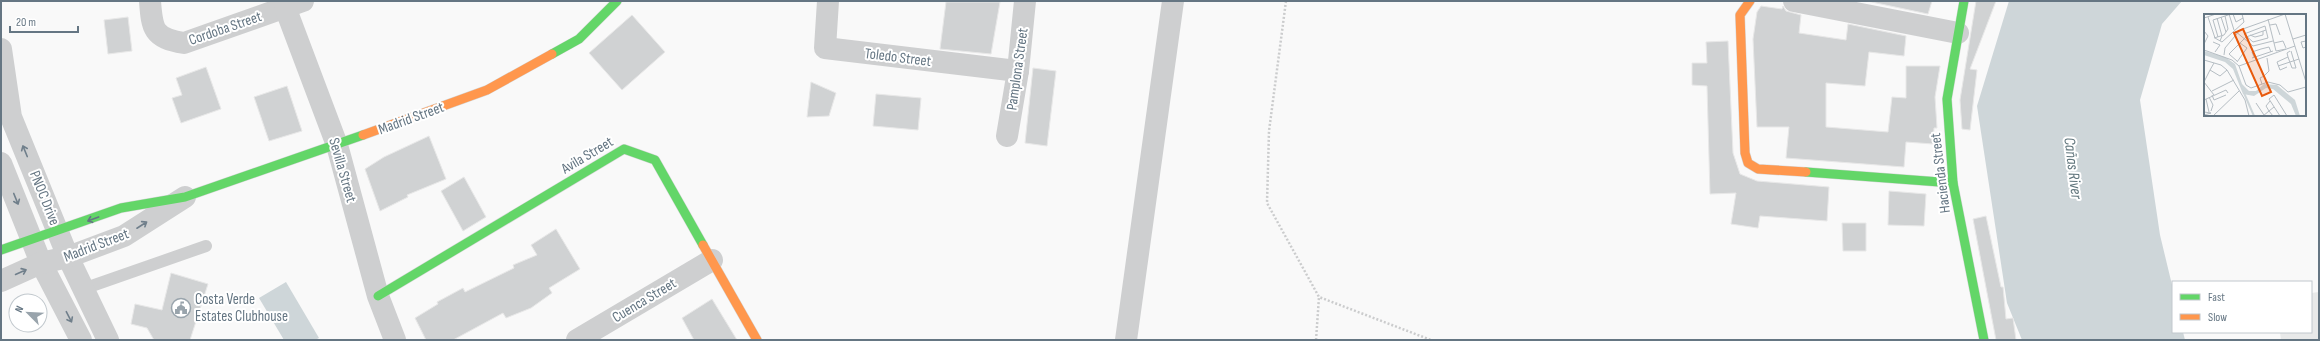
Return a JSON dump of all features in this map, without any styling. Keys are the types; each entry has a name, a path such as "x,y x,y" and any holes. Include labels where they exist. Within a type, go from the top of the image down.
{"street":[{"name":"Cordoba Street","path":"150,1 152,26 166,40 184,43 291,3"},
{"name":"Madrid Street","path":"32,240 58,232 121,208 185,197 337,145 487,90 579,39 617,1"},
{"name":"Toledo Street","path":"828,1 825,48 1018,71"},
{"name":"Pamplona Street","path":"1007,136 1018,71 1025,1"},
{"path":"1126,340 1173,1"},
{"path":"1794,1 1958,33"},
{"name":"Hacienda Street","path":"1964,1 1947,99 1953,184 1984,340"},
{"name":"Sevilla Street","path":"291,3 337,145 378,296 395,340"},
{"path":"1742,6 1745,153 1748,163 1758,169 1953,184"},
{"name":"PNOC Drive","path":"1,49 11,117 68,257 108,340"},
{"name":"Avila Street","path":"378,296 624,149 655,160 757,340"},
{"name":"PNOC Drive","path":"1,163 41,263 81,340"},
{"name":"Madrid Street","path":"1,281 41,263 68,257 124,236 185,197"},
{"path":"1,250 32,240"},
{"name":"Cuenca Street","path":"577,340 712,260"}],"lane":[{"path":"84,289 206,246"}],"path":[{"path":"1286,1 1269,131 1267,203 1320,297 1316,340"},
{"path":"1320,297 1431,340"}],"shaded area":[{"path":"2319,292 2319,340 2281,340 2280,333 2312,333 2312,293"}],"water":[{"name":"Cañas River","path":"2009,1 2182,1 2162,24 2140,100 2160,235 2172,285 2172,333 2183,333 2185,340 2022,340 2007,303 1977,106"},
{"path":"286,282 319,338 315,340 284,340 259,298"}],"building":[{"path":"1867,1 1932,1 1928,14"},
{"path":"1976,1 1996,1 1970,69 1977,70 1970,130 1962,129 1960,100"},
{"path":"946,2 1000,2 991,54 940,49"},
{"path":"1761,6 1782,9 1783,6 1786,11 1801,15 1799,33 1846,40 1848,24 1906,36 1904,56 1869,52 1865,86 1826,83 1826,127 1888,132 1892,97 1906,98 1906,66 1940,66 1935,97 1937,128 1934,128 1933,144 1906,142 1904,167 1786,158 1789,127 1757,127 1753,39 1757,12"},
{"path":"632,15 665,52 622,90 589,53"},
{"path":"128,17 132,51 108,54 104,20"},
{"path":"1728,41 1733,153 1740,174 1757,181 1829,187 1827,221 1760,216 1758,228 1731,224 1736,193 1710,194 1707,86 1692,85 1692,63 1707,63 1706,42"},
{"path":"206,67 221,109 181,123 172,98 182,95 176,78"},
{"path":"1033,68 1056,71 1047,146 1025,143"},
{"path":"811,82 836,93 829,116 807,117"},
{"path":"287,86 302,131 269,141 254,97"},
{"path":"876,94 921,98 918,130 873,126"},
{"path":"429,136 446,179 407,195 408,197 380,211 365,169 384,157"},
{"path":"464,177 486,217 463,231 441,191"},
{"path":"1889,191 1926,194 1924,226 1888,225"},
{"path":"1986,216 2001,287 2003,287 2006,319 2013,318 2016,340 1996,340 1973,219"},
{"path":"1842,223 1866,223 1866,251 1843,251"},
{"path":"556,229 580,269 549,288 552,293 531,308 506,318 503,313 453,340 426,340 415,318 438,304 437,302 463,288 465,292 514,268 513,265 537,255 531,245"},
{"name":"Costa Verde Estates Clubhouse","path":"171,273 208,284 190,340 154,340 147,328 131,324 135,304 162,310"},
{"path":"712,299 737,340 694,340 682,318"}],"traffic: fast":[{"path":"552,54 579,39 617,1"},
{"path":"1964,1 1947,99 1953,183 1984,340"},
{"path":"1,250 121,208 185,197 363,135"},
{"path":"378,296 624,149 655,160 703,245"},
{"path":"1806,172 1953,183"}],"traffic: slow":[{"path":"1750,1 1740,15 1745,153 1748,163 1758,169 1806,172"},
{"path":"363,135 487,90 552,54"},
{"path":"703,245 757,340"}],"place":[{"name":"Costa Verde Estates Clubhouse","path":"181,308"}]}
